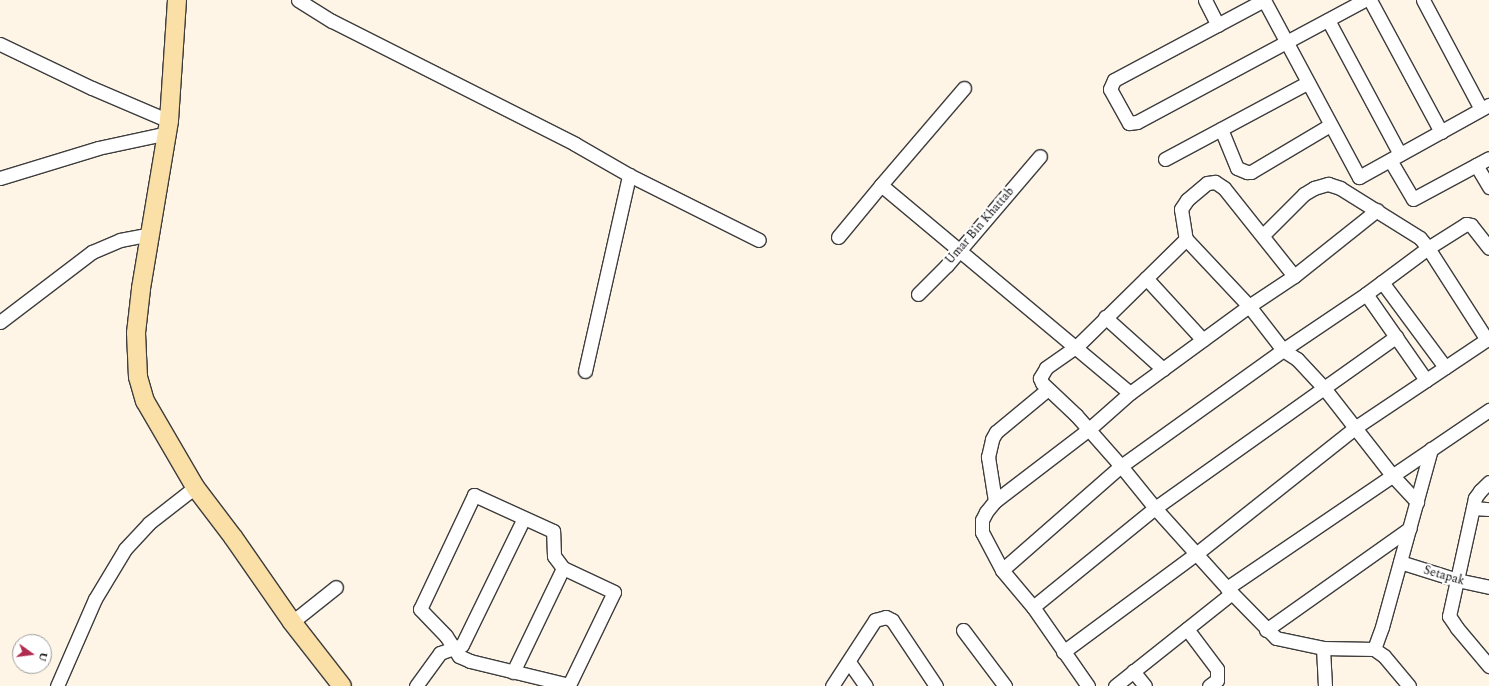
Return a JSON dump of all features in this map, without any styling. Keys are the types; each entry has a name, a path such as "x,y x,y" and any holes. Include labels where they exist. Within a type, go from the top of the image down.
{"street":[{"path":"177,0 168,127 150,234 136,334 138,377 145,401 195,488 295,619 342,686"},
{"path":"298,0 332,21 575,144 629,175 760,240"},
{"path":"1205,0 1218,25"},
{"path":"1365,0 1286,43 1137,122 1129,123 1110,89 1114,80 1264,0 1286,43 1307,83 1359,177 1485,107 1423,0"},
{"path":"1370,0 1441,132"},
{"path":"1328,20 1395,157 1413,199 1489,158"},
{"path":"0,44 92,88 168,127"},
{"path":"1165,159 1307,83"},
{"path":"838,237 964,88"},
{"path":"1221,129 1237,168 1251,172 1330,125"},
{"path":"0,178 168,127"},
{"name":"Umar Bin Khattab","path":"918,294 960,249 1040,156"},
{"path":"1476,165 1489,187"},
{"path":"585,371 629,175"},
{"path":"1294,276 1263,234 1224,188 1211,182 1184,204 1181,214 1186,231 1186,238 1249,306 1283,350 1297,359 1324,388 1392,475 1417,502"},
{"path":"1063,652 1197,553 1356,427 1488,339 1428,248 1415,234 1340,188 1328,184 1322,185 1304,194 1263,234"},
{"path":"881,185 1077,346 1130,392"},
{"path":"1088,686 1033,607 1002,570 982,532 982,520 995,501 1088,430 1130,392 1249,306 1294,276 1377,210"},
{"path":"1002,570 1121,466 1283,350 1366,294 1428,248 1466,224 1471,225 1489,248"},
{"path":"0,322 92,252 120,240 150,234"},
{"path":"1186,238 1104,317 1077,346 1046,368 1041,374 1042,383 1076,415 1121,466 1155,508 1266,630 1276,638 1323,648 1374,649 1384,656 1409,686"},
{"path":"1146,278 1203,340"},
{"path":"1382,282 1445,367"},
{"path":"1366,294 1426,380"},
{"path":"1104,317 1163,369"},
{"path":"1033,607 1155,508 1396,337"},
{"path":"995,501 988,457 992,439 996,432 1048,389"},
{"path":"1115,686 1186,629 1230,590 1392,475 1489,410"},
{"path":"1374,649 1379,637 1431,449"},
{"path":"1489,482 1480,491 1473,508 1449,616 1457,628 1489,666"},
{"path":"58,686 95,599 125,549 149,523 195,488"},
{"path":"474,495 553,531 554,556 563,568 614,592 569,686 470,661 459,656 453,649 446,636 420,609 474,495"},
{"path":"1473,508 1489,509"},
{"path":"416,686 440,653 462,645 524,518"},
{"path":"1266,630 1410,528"},
{"name":"Setapak","path":"1400,562 1457,580 1489,588"},
{"path":"513,672 563,568"},
{"path":"295,619 336,587"},
{"path":"832,686 875,620 886,617 892,620 936,686"},
{"path":"1186,629 1217,669 1217,680 1209,686"},
{"path":"963,630 1005,686"},
{"path":"1323,648 1325,686"},
{"path":"849,662 866,686"},
{"path":"1134,671 1145,686"}]}
